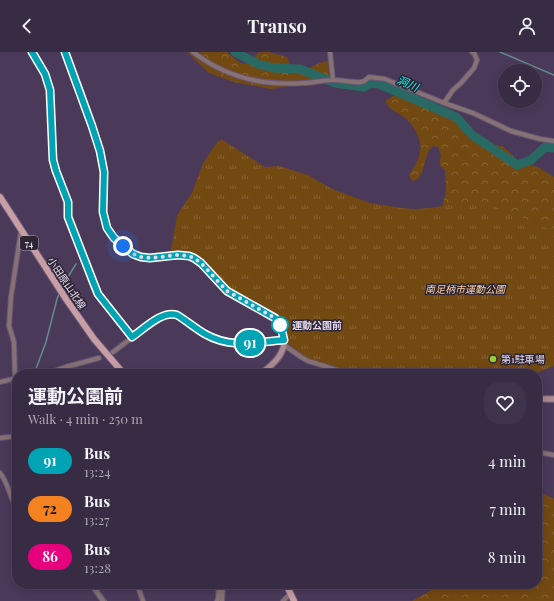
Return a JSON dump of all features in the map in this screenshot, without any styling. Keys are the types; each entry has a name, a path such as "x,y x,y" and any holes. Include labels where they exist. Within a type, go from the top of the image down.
{"main road":[{"name":"小田原山北線","path":"0,197 60,291 94,339 120,369"},
{"path":"288,589 294,601"}],"street":[{"path":"32,52 45,74 50,90 53,160 68,202 68,217 70,223 98,294 132,337"},
{"path":"65,52 100,151 104,172 103,212 107,228 114,238 133,254 141,257 150,258 178,255 194,258 201,263 227,291 275,318 281,327 284,342 282,353 266,369"},
{"path":"192,52 220,70 241,78 259,82 286,84 333,80 362,82 369,77 385,79 473,113 511,131 540,139 554,141"},
{"path":"330,52 333,80"},
{"path":"444,103 453,90 474,68 477,60 472,52"},
{"path":"16,369 14,342 9,326 11,297 21,230"},
{"path":"113,352 157,319 166,314 172,314 177,315 206,334 219,340 234,344 284,342 301,357 308,361 334,369"},
{"path":"61,369 99,358"},
{"path":"0,382 12,379"},
{"path":"542,399 554,399"},
{"path":"0,438 12,437"},
{"path":"542,453 554,455"},
{"path":"0,473 3,476 12,500"},
{"path":"95,589 103,601"},
{"path":"139,589 144,601"},
{"path":"216,601 218,599 219,589"},
{"path":"222,601 223,589"},
{"path":"283,601 290,594"}],"green space":[{"path":"187,52 227,52 240,63 248,64 259,52 269,52 287,57 290,65 310,68 319,63 328,61 329,77 271,89 234,82 209,73"},
{"path":"396,94 455,119 469,139 504,147 517,160 540,168 554,177 554,295 442,208 446,191 445,170 440,166 441,155 438,147 433,146 428,152 422,172 418,179 412,181 409,175 420,153 420,142 416,131 408,121 391,109 385,101"},
{"name":"南足柄市運動公園","path":"221,139 265,167 279,166 308,175 332,189 370,203 415,209 467,203 497,208 554,232 554,366 542,371 542,369 340,369 303,356 287,342 287,336 282,323 224,286 197,256 184,252 170,253 177,215 192,193 203,163 218,141"},
{"path":"544,494 554,499 554,601 412,601 433,589 542,589 542,495"}],"waterway":[{"name":"洞川","path":"235,52 258,64 273,68 300,69 335,83 364,87 371,83 379,84 456,117 472,135 517,165 531,160 545,147 554,148"},
{"path":"500,52 554,75"},
{"path":"61,288 76,264"},
{"path":"36,369 46,342 60,292"},
{"path":"98,589 106,601"}],"bus line":[{"name":"91","path":"32,52 45,74 50,90 53,160 68,202 68,217 98,294 132,337 157,319 166,314 172,314 177,315 206,334 219,340 234,344 284,340 281,327 275,318 227,291 201,263 194,258 178,255 150,258 141,257 133,254 114,238 107,228 103,212 104,172 100,151 72,68 65,52"}],"place":[{"name":"運動公園前","path":"280,325"},
{"name":"第1駐車場","path":"493,359"}],"route":[{"path":"123,246 133,254 141,257 150,258 178,255 194,258 201,263 227,291 266,312 275,318 281,327 280,325"}]}
